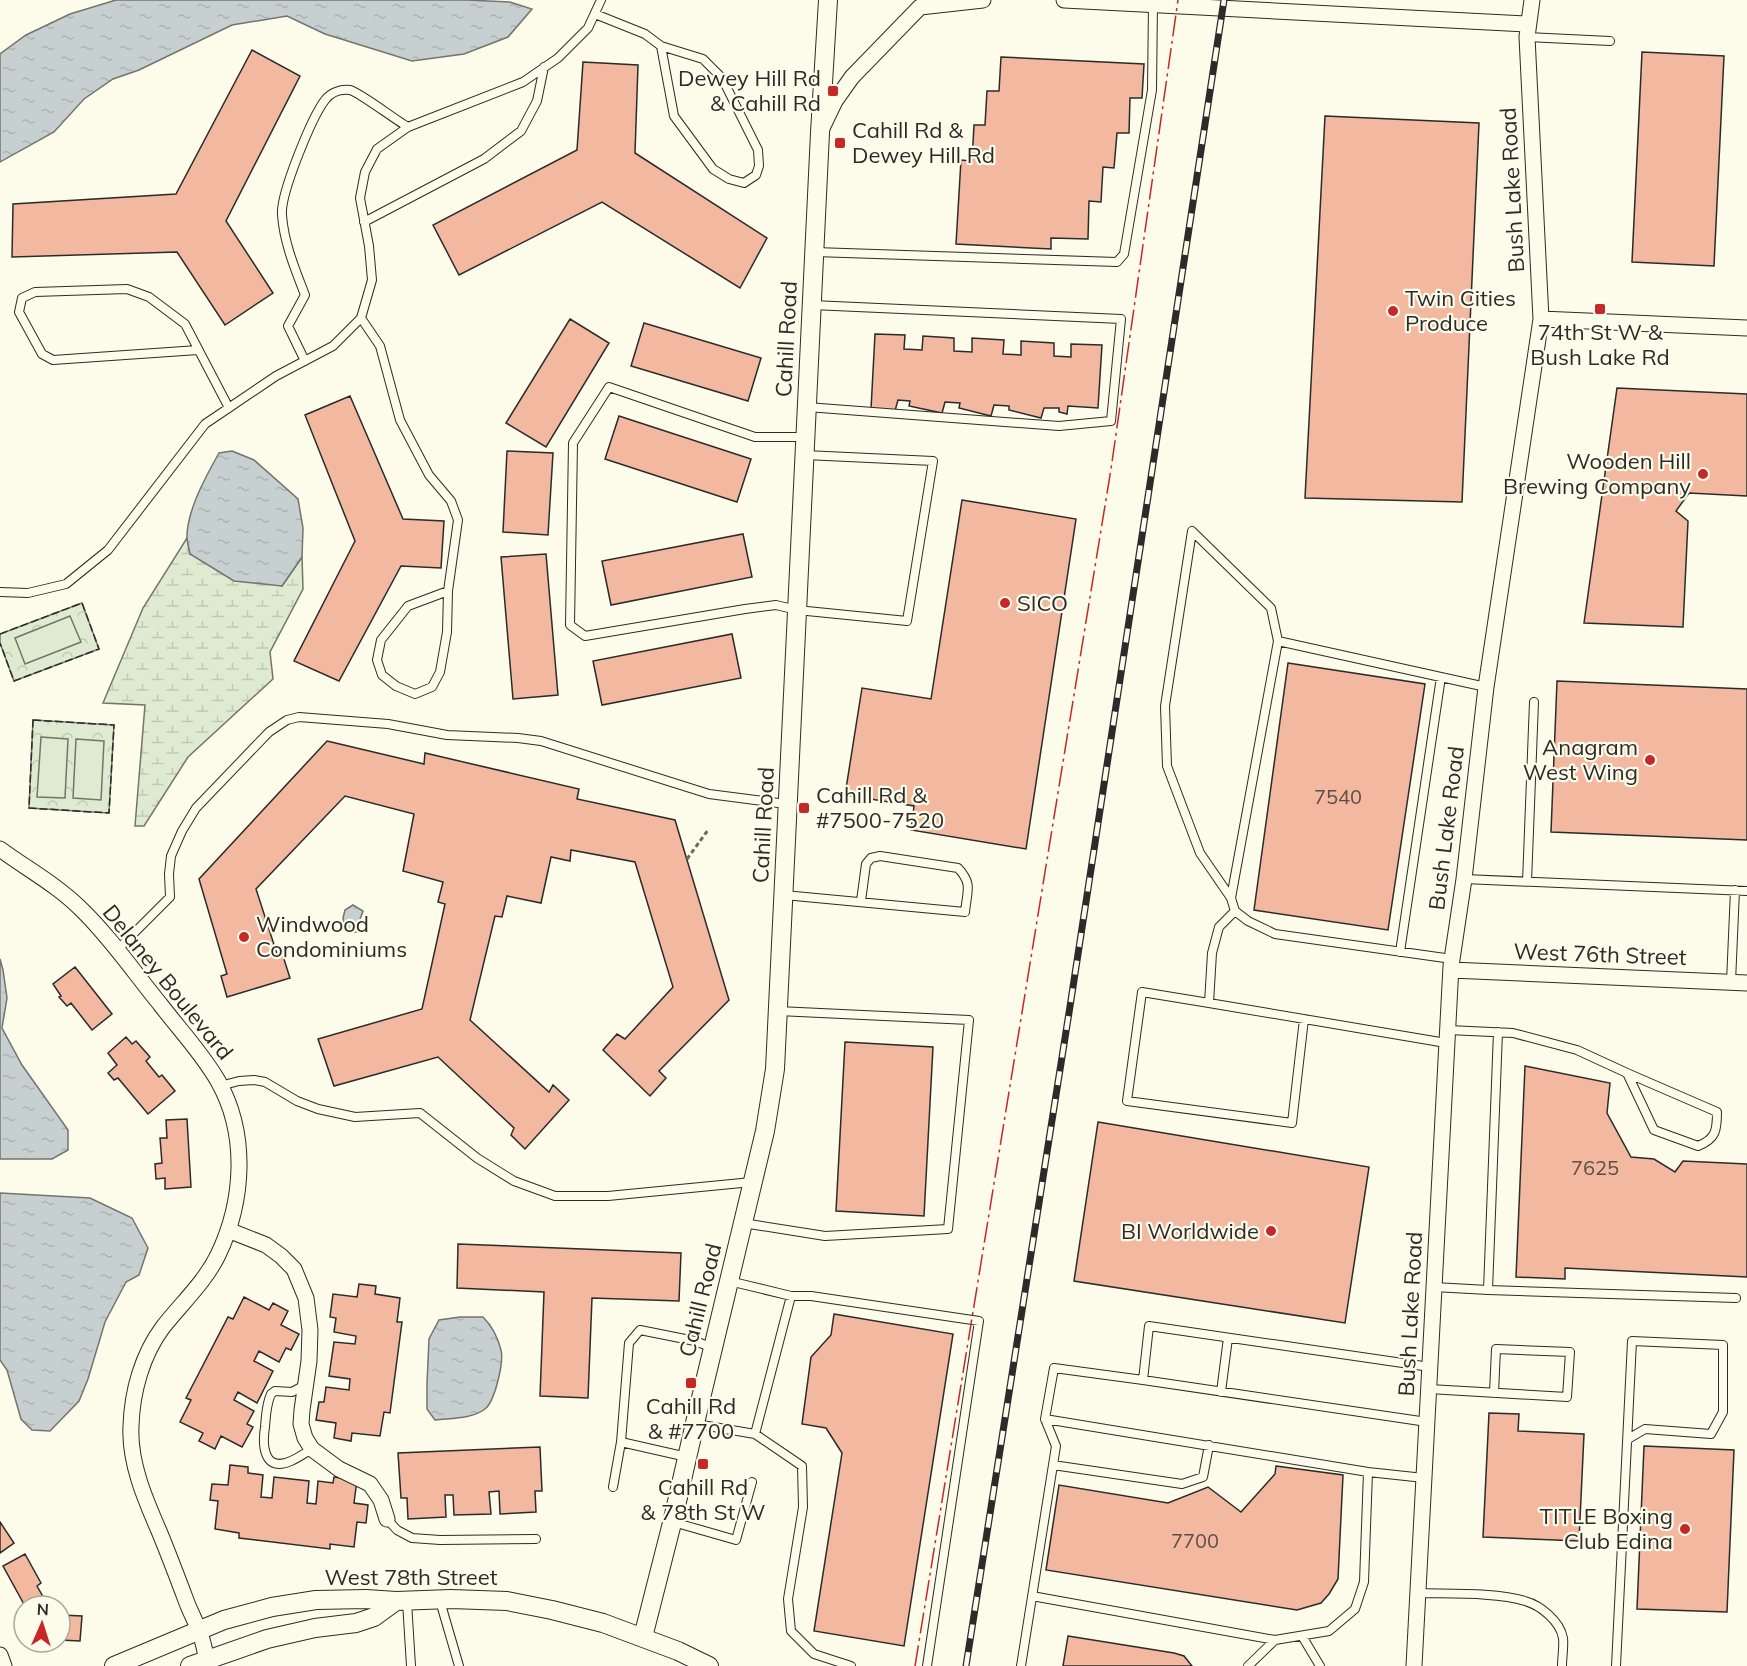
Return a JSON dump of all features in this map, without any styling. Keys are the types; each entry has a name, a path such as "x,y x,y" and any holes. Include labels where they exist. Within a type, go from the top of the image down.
{"street":[{"name":"Cahill Road","path":"643,1637 673,1522 765,1131 776,1069 828,0"},
{"path":"820,133 835,100 852,77 916,4 983,0"},
{"path":"1064,0 1273,6 1527,30"},
{"name":"Bush Lake Road","path":"1414,1666 1451,964 1464,879 1486,687 1541,319 1527,30 1532,0"},
{"path":"1541,319 1747,327"},
{"name":"Delaney Boulevard","path":"0,849 80,908 117,950 200,1054 231,1109 238,1142 240,1173 228,1230 217,1257 161,1329 145,1360 134,1394 130,1429 135,1464 145,1498 201,1653"},
{"name":"West 76th Street","path":"1451,964 1747,982"},
{"path":"228,1230 266,1245 282,1256 294,1269 306,1298 310,1330 309,1361 301,1424 305,1438 312,1449 339,1469 370,1484 381,1500 387,1519"},
{"name":"West 78th Street","path":"201,1653 224,1620 272,1607 316,1600 440,1599 507,1601 552,1610 603,1623 643,1637 709,1666"},
{"name":"West 78th Street","path":"114,1666 201,1653 315,1628 356,1623 374,1617 401,1601"},
{"path":"0,1655 4,1666"}],"lane":[{"path":"0,592 28,593 66,584 108,550 205,424 276,376 333,346 361,318 372,280 369,246 360,198 365,172 377,149 408,128 523,82 558,58 588,28 601,0"},
{"path":"814,252 1117,262 1124,254 1152,90 1153,2"},
{"path":"595,14 645,34 661,46 703,59 722,78 758,150 759,166 756,175 744,183 729,179 713,169 674,116 661,46"},
{"path":"1527,30 1610,41"},
{"path":"364,222 484,159 521,131 537,101 544,68"},
{"path":"305,361 288,326 305,295 290,255 282,214 288,183 312,125 326,98 337,91 351,90 408,128"},
{"path":"198,350 53,360 42,354 19,312 22,298 35,292 127,289 149,297 184,324 198,350 229,408"},
{"path":"807,407 1059,426 1111,421 1121,320 812,305"},
{"path":"361,318 380,346 400,420 429,475 451,501 458,520 448,591 447,632 440,672 432,687 416,694 396,686 382,675 377,660 381,640 408,606 448,591"},
{"path":"609,387 755,437 805,446 933,461 907,621 797,610 776,605 585,636 570,625 573,444 609,387"},
{"path":"1231,898 1278,641 1271,608 1192,531 1165,706 1167,766 1200,853 1231,898 1235,911 1248,921 1275,934 1400,952 1451,964"},
{"path":"1278,641 1486,687"},
{"path":"1400,952 1441,677"},
{"path":"1527,882 1534,702"},
{"path":"117,950 170,897 171,856 196,808 269,732 287,720 299,717 388,724 447,735 541,741 709,794 788,804"},
{"path":"784,895 965,912 968,883 958,868 880,856 871,858 866,864 861,901"},
{"path":"1464,879 1747,891"},
{"path":"1731,982 1735,890"},
{"path":"1209,1003 1212,953 1219,927 1235,911"},
{"path":"1304,1019 1292,1123 1127,1101 1142,992 1304,1019 1447,1036 1513,1033 1577,1050 1717,1112 1715,1135 1698,1146 1654,1130 1627,1073"},
{"path":"743,1224 825,1236 948,1229 969,1020 778,1011"},
{"path":"1488,1290 1498,1032"},
{"path":"220,1086 254,1080 265,1082 297,1101 338,1115 354,1117 420,1113 477,1158 514,1181 555,1196 608,1196 753,1182"},
{"path":"729,1281 791,1296 811,1296 979,1322 927,1666"},
{"path":"1434,1287 1736,1298"},
{"path":"755,1434 791,1296"},
{"path":"1143,1380 1149,1326 1430,1367"},
{"path":"613,1487 621,1443 629,1343 640,1330 695,1341 713,1348"},
{"path":"1221,1392 1228,1338"},
{"path":"1616,1666 1632,1341 1723,1345 1723,1412 1711,1434 1645,1429 1628,1438"},
{"path":"1429,1389 1494,1393 1567,1397 1570,1352 1496,1348 1494,1393"},
{"path":"1021,1666 1056,1446 1045,1419 1054,1368 1427,1422"},
{"path":"305,1385 292,1392 275,1391 270,1394 263,1449 267,1457 278,1463 289,1462 312,1449"},
{"path":"1045,1419 1368,1472 1424,1478"},
{"path":"695,1424 755,1434 802,1466 803,1506 788,1599 791,1630 814,1654 851,1666"},
{"path":"621,1443 687,1458"},
{"path":"1053,1465 1182,1484 1203,1477 1209,1445"},
{"path":"1032,1596 1275,1640 1329,1632 1355,1609 1364,1582 1368,1472"},
{"path":"673,1522 736,1540 752,1482"},
{"path":"387,1519 396,1530 412,1538 536,1539"},
{"path":"1418,1593 1508,1598 1524,1600 1536,1605 1547,1613 1563,1637 1562,1666"},
{"path":"440,1599 459,1666"},
{"path":"401,1601 411,1666"},
{"path":"1302,1636 1320,1666"},
{"path":"1248,1666 1275,1640"}],"path":[{"path":"687,860 708,830"}],"green space":[{"path":"187,538 190,554 282,586 302,557 303,589 270,652 273,679 188,757 144,826 135,826 145,705 103,703 143,608"},
{"path":"82,603 99,649 14,681 0,643 0,634"},
{"path":"70,616 81,642 25,664 15,638"},
{"path":"33,720 114,725 109,813 29,808"},
{"path":"41,737 68,739 65,798 37,797"},
{"path":"76,739 104,741 101,800 73,798"}],"water":[{"path":"116,0 467,0 510,2 532,9 508,37 464,54 412,61 325,34 287,16 232,25 139,70 113,79 84,99 54,132 0,162 0,54 26,35 70,14"},
{"path":"232,451 254,460 298,499 303,528 302,557 282,586 234,581 190,554 187,539 193,506 219,453"},
{"path":"353,905 363,911 359,922 360,932 346,932 343,918 345,910"},
{"path":"0,959 7,998 2,1028 22,1065 68,1130 68,1150 52,1159 0,1159"},
{"path":"0,1193 90,1198 132,1218 148,1248 139,1275 126,1282 105,1322 79,1401 50,1431 32,1430 21,1419 7,1370 0,1360"},
{"path":"483,1317 492,1328 502,1356 498,1381 489,1405 485,1409 461,1418 435,1420 427,1409 429,1339 439,1320"}],"building":[{"path":"252,50 300,76 226,221 273,293 225,325 177,252 12,257 13,204 176,194"},
{"path":"1642,52 1724,56 1714,266 1632,262"},
{"path":"1001,57 1144,64 1142,98 1130,98 1129,133 1117,133 1114,168 1103,167 1101,202 1089,201 1088,239 1051,238 1051,249 956,244 961,160 972,161 974,125 985,125 987,91 999,91"},
{"path":"583,62 638,65 635,153 767,238 740,288 602,202 459,275 433,225 577,150"},
{"name":"Twin Cities Produce","path":"1325,116 1479,123 1462,502 1305,498"},
{"path":"570,319 609,343 546,447 506,423"},
{"path":"644,323 761,358 748,401 631,366"},
{"path":"875,334 905,335 904,349 922,350 923,336 954,338 954,351 972,352 972,338 1004,340 1003,354 1021,355 1021,341 1054,343 1054,356 1071,357 1071,344 1102,345 1098,408 1068,406 1067,414 1059,412 1059,408 1044,408 1041,418 1009,410 1009,406 994,405 991,416 959,408 960,403 945,402 942,413 909,406 910,401 898,400 895,411 871,409"},
{"path":"1617,388 1747,394 1747,496 1689,493 1676,511 1688,521 1683,627 1584,623"},
{"path":"350,396 403,519 444,521 441,568 401,566 339,681 294,661 355,541 305,415"},
{"path":"619,416 751,459 737,502 605,459"},
{"path":"507,451 553,453 548,535 503,532"},
{"name":"SICO","path":"962,500 1076,519 1026,849 911,830 914,806 845,795 862,688 931,699"},
{"path":"743,534 752,577 611,605 602,561"},
{"path":"546,554 558,695 513,699 501,557"},
{"path":"732,634 741,678 602,705 593,661"},
{"path":"1288,663 1425,684 1388,930 1254,910"},
{"name":"Anagram West Wing","path":"1557,681 1747,689 1747,840 1551,832"},
{"name":"Windwood Condominiums","path":"327,741 424,764 425,753 579,789 577,799 675,820 729,1000 659,1071 666,1078 650,1096 603,1050 617,1034 625,1039 673,987 635,862 571,850 570,861 551,857 541,903 507,896 502,917 495,916 470,1020 549,1092 553,1085 569,1100 525,1149 511,1135 514,1128 438,1057 334,1086 318,1039 422,1009 445,904 438,902 443,882 403,871 414,814 345,796 256,889 278,957 283,956 290,978 227,997 221,976 227,974 199,879"},
{"path":"75,967 112,1014 92,1030 71,1003 67,1006 59,997 61,996 53,984"},
{"path":"126,1037 132,1044 136,1041 150,1057 146,1061 175,1091 148,1114 118,1078 114,1080 108,1073 117,1065 108,1053"},
{"path":"845,1042 933,1047 924,1216 836,1211"},
{"path":"1525,1066 1610,1083 1607,1113 1631,1157 1654,1159 1675,1172 1683,1161 1747,1164 1747,1277 1565,1268 1565,1279 1516,1277"},
{"path":"187,1119 191,1187 165,1189 165,1178 156,1179 155,1164 162,1163 160,1138 167,1138 166,1120"},
{"path":"1098,1122 1369,1167 1345,1323 1074,1281"},
{"path":"458,1244 681,1253 679,1301 592,1298 588,1398 540,1396 544,1292 457,1288"},
{"path":"359,1284 376,1286 375,1294 400,1298 397,1322 402,1322 390,1413 384,1412 380,1436 352,1433 351,1441 334,1438 336,1423 316,1420 319,1402 324,1402 326,1387 349,1390 350,1379 329,1376 334,1342 355,1344 356,1336 334,1332 336,1318 330,1317 333,1294 357,1297"},
{"path":"244,1297 269,1310 273,1303 288,1311 281,1325 299,1334 291,1350 286,1348 279,1362 259,1351 254,1361 273,1371 257,1403 238,1392 234,1400 254,1411 247,1424 253,1427 242,1447 221,1436 215,1449 199,1441 203,1433 180,1422 191,1400 186,1398 228,1317 233,1319"},
{"path":"834,1314 953,1334 904,1646 814,1631 842,1453 826,1428 802,1424 811,1357 831,1335"},
{"path":"1489,1413 1519,1414 1518,1431 1584,1434 1579,1541 1483,1537"},
{"name":"TITLE Boxing Club Edina","path":"1644,1446 1734,1450 1727,1612 1637,1609"},
{"path":"540,1447 542,1491 535,1491 536,1512 500,1514 499,1491 489,1492 491,1514 454,1515 453,1495 445,1495 446,1517 408,1519 407,1498 401,1498 398,1453"},
{"path":"230,1465 248,1467 248,1473 263,1475 261,1497 272,1498 274,1477 309,1481 307,1503 316,1504 318,1481 333,1483 334,1477 357,1480 354,1503 368,1505 366,1523 357,1522 354,1547 330,1544 330,1549 239,1538 239,1533 215,1529 218,1501 210,1500 212,1484 228,1485"},
{"path":"1276,1466 1343,1475 1338,1579 1321,1603 1297,1610 1046,1570 1059,1485 1168,1503 1208,1487 1241,1512 1275,1474"},
{"path":"0,1522 14,1543 0,1553"},
{"path":"25,1554 41,1583 37,1586 42,1594 18,1594 3,1566"},
{"path":"72,1616 82,1616 80,1641 72,1641"},
{"path":"1068,1636 1174,1653 1184,1656 1192,1666 1063,1666"}],"railway":[{"path":"966,1666 1071,1000 1224,0"}],"fence":[{"path":"0,634 82,603 99,649 14,681 0,643"},
{"path":"33,720 114,725 109,813 29,808 33,720"}],"power":[{"path":"915,1666 1111,469 1178,0"}],"place":[{"name":"Dewey Hill Rd & Cahill Rd","path":"833,91"},
{"name":"Cahill Rd & Dewey Hill Rd","path":"840,143"},
{"name":"74th St W & Bush Lake Rd","path":"1600,309"},
{"name":"Twin Cities Produce","path":"1393,311"},
{"name":"Wooden Hill Brewing Company","path":"1703,474"},
{"name":"SICO","path":"1005,603"},
{"name":"Anagram West Wing","path":"1650,760"},
{"name":"Cahill Rd & #7500-7520","path":"804,808"},
{"name":"Windwood Condominiums","path":"244,937"},
{"name":"BI Worldwide","path":"1271,1231"},
{"name":"Cahill Rd & #7700","path":"691,1383"},
{"name":"Cahill Rd & 78th St W","path":"703,1464"},
{"name":"TITLE Boxing Club Edina","path":"1685,1529"}]}
